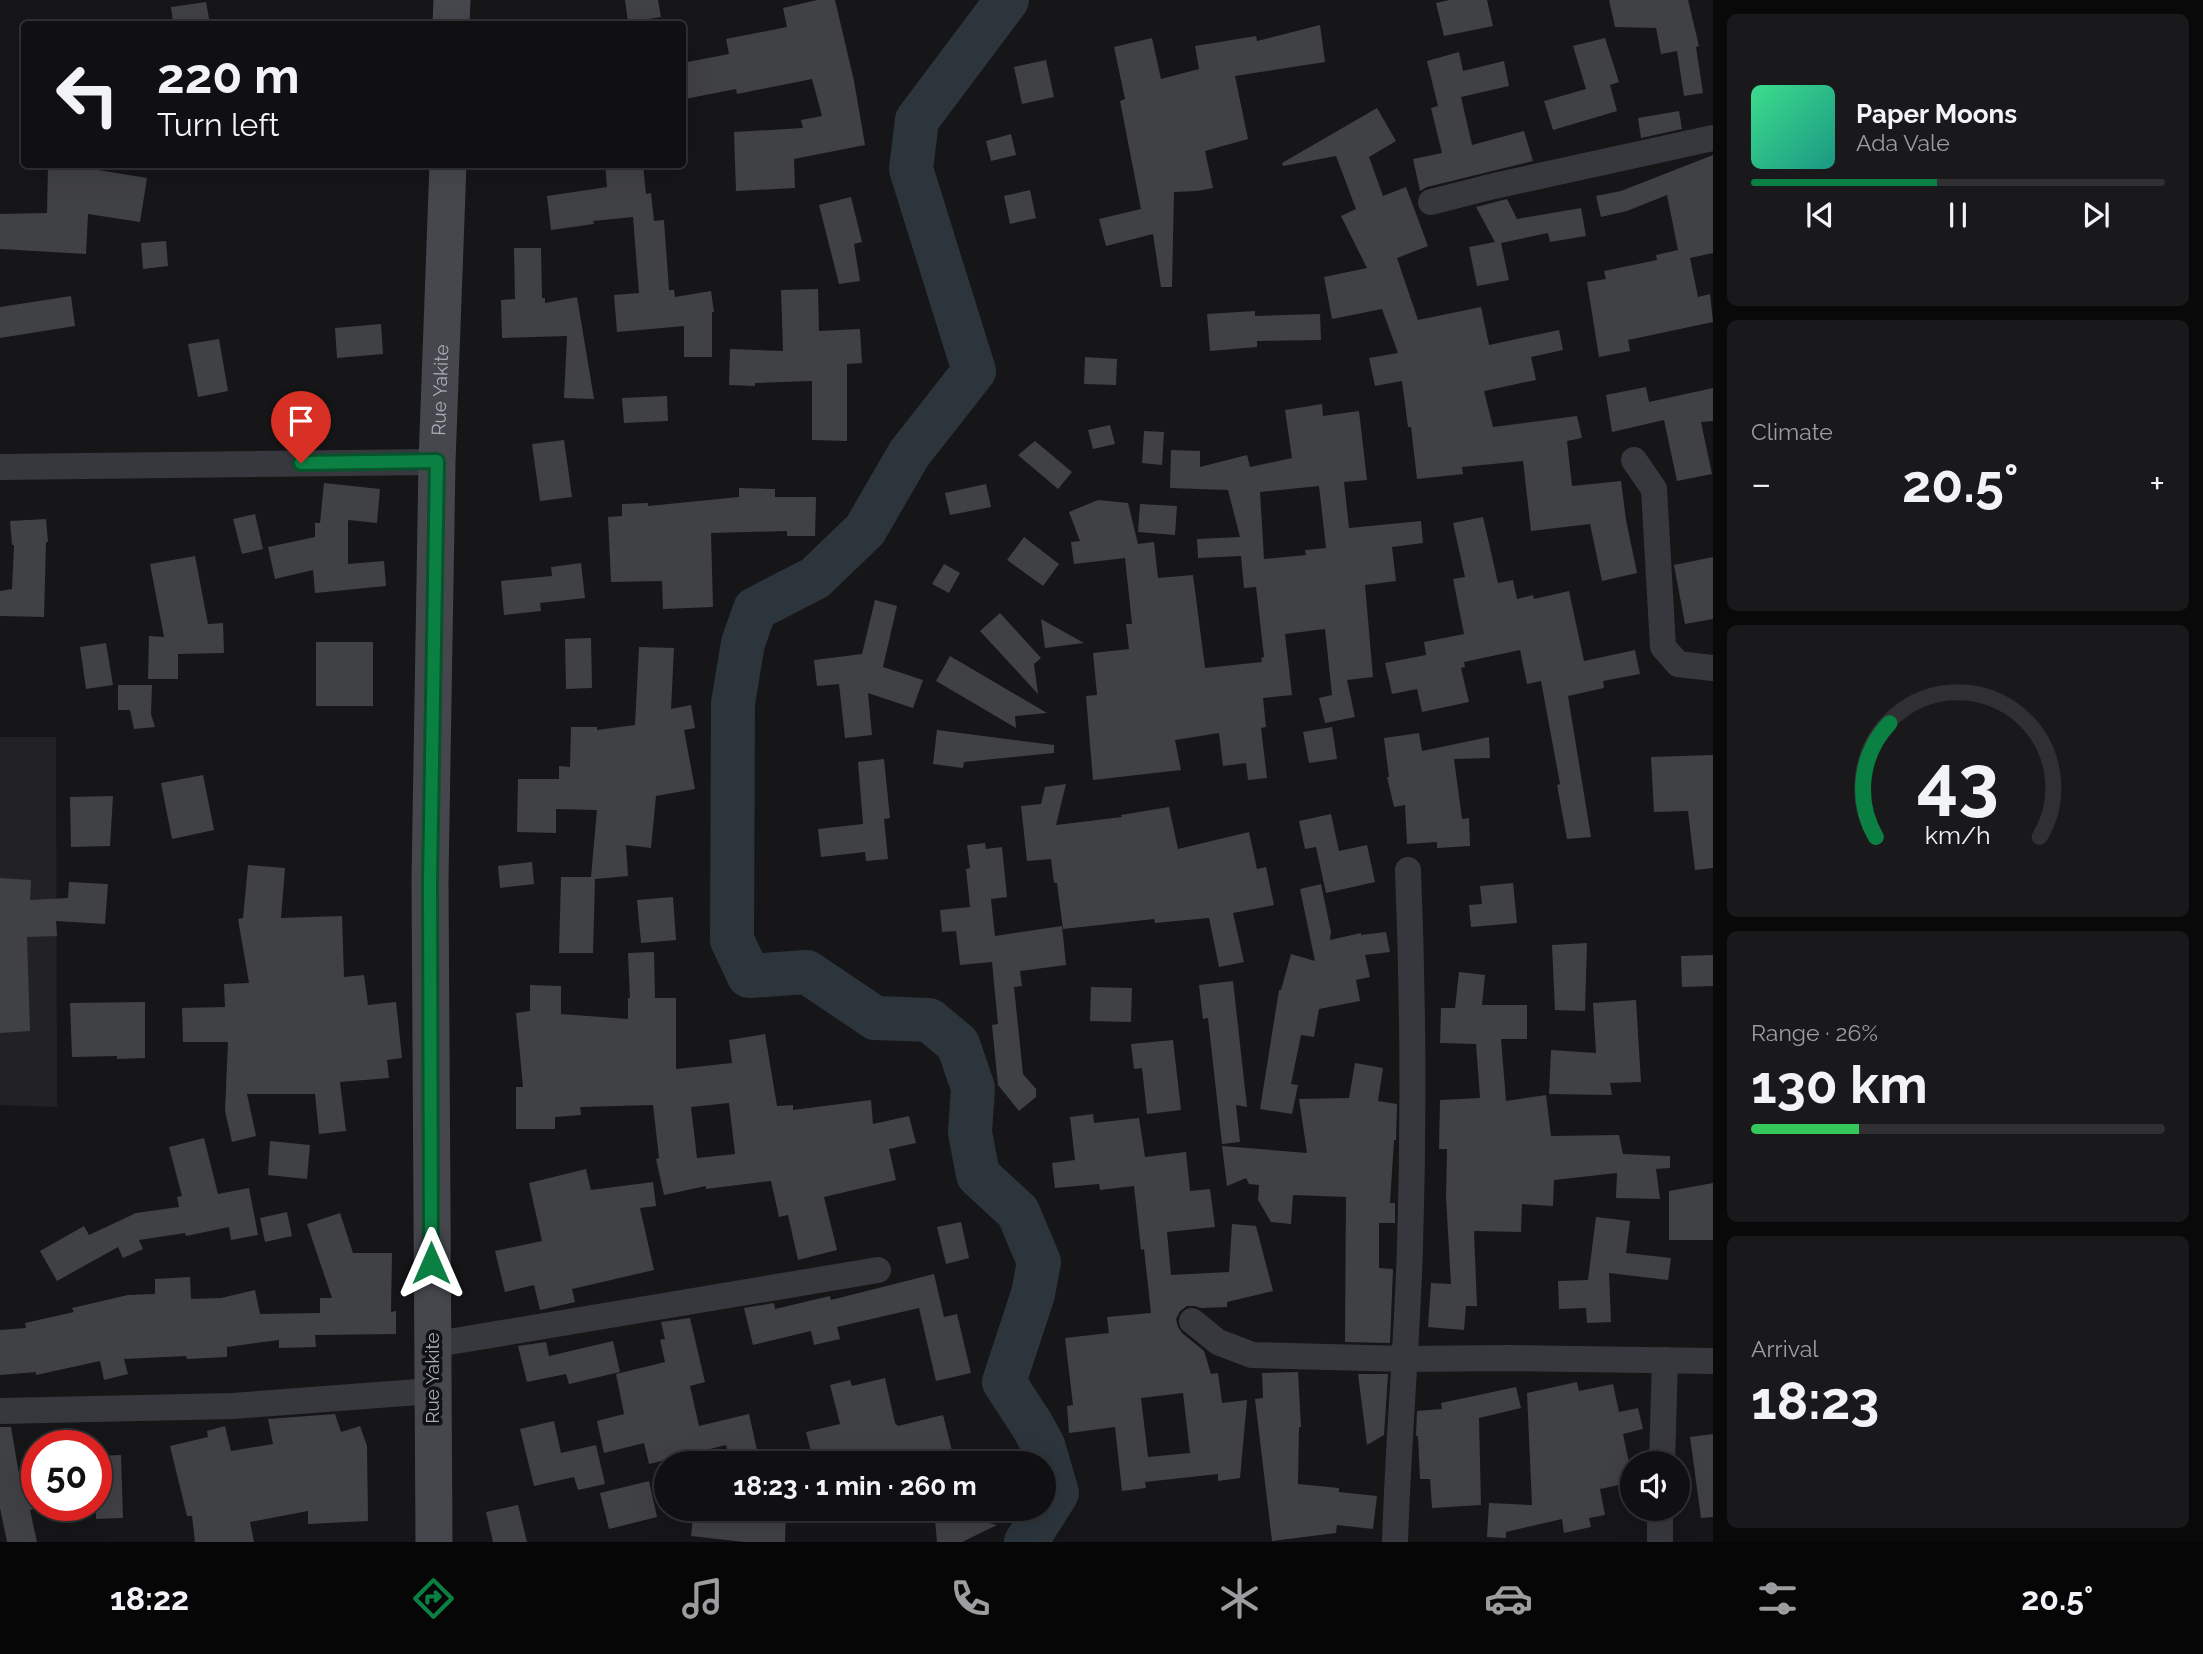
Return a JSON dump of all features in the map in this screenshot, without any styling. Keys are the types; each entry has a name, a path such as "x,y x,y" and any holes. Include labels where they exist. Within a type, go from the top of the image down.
{"main road":[{"path":"451,21 452,0"},
{"name":"Rue Yakite","path":"434,1542 430,880 437,461 448,168"}],"street":[{"path":"1431,202 1713,138"},
{"path":"1634,460 1654,489 1662,647 1678,664 1713,668"},
{"path":"0,467 437,461"},
{"path":"1395,1542 1398,1438 1410,1245 1413,991 1408,870"},
{"path":"431,1345 878,1270"},
{"path":"1192,1321 1218,1342 1252,1355 1405,1359 1713,1360"},
{"path":"1662,1451 1665,1360"},
{"path":"0,1411 233,1406 431,1391"},
{"path":"1660,1521 1660,1542"}],"shaded area":[{"path":"0,737 56,737 57,1107 0,1105"}],"building":[{"path":"625,0 658,0 661,17 628,21"},
{"path":"817,0 835,0 854,81 865,145 794,159 795,188 736,191 734,132 803,128 801,120 822,116 812,79 737,94 736,89 686,99 686,62 729,54 726,39 787,27 783,8"},
{"path":"1449,0 1487,0 1493,26 1444,36 1436,3"},
{"path":"1609,0 1688,0 1699,46 1696,47 1703,93 1684,96 1677,51 1661,54 1656,28 1615,27"},
{"path":"206,2 209,21 173,21 171,7"},
{"path":"1320,25 1325,62 1235,76 1248,139 1205,151 1213,188 1174,192 1172,287 1161,287 1153,234 1106,246 1099,219 1141,209 1120,101 1125,99 1114,47 1152,38 1161,79 1199,69 1195,46 1256,36 1257,41"},
{"path":"1605,38 1619,82 1610,85 1617,111 1553,130 1544,101 1586,89 1573,46"},
{"path":"1459,52 1463,71 1504,61 1509,86 1461,97 1472,145 1524,131 1533,161 1420,191 1413,159 1442,153 1431,108 1438,106 1427,61"},
{"path":"1046,60 1054,97 1022,104 1014,67"},
{"path":"1377,108 1396,141 1369,157 1383,196 1406,187 1428,246 1397,258 1418,320 1481,307 1489,345 1559,330 1563,350 1531,357 1536,380 1484,391 1493,427 1577,416 1582,438 1567,441 1572,486 1621,481 1637,573 1602,581 1590,524 1531,531 1523,461 1462,467 1463,474 1417,479 1402,381 1375,386 1369,358 1398,353 1382,309 1332,319 1324,277 1367,268 1341,216 1356,209 1336,156 1283,166 1282,163"},
{"path":"1679,111 1682,129 1641,138 1638,118"},
{"path":"1011,134 1016,155 991,161 986,141"},
{"path":"1713,155 1713,253 1690,258 1698,297 1710,294 1713,322 1628,340 1630,351 1599,357 1587,282 1606,279 1604,271 1657,260 1656,255 1678,250 1667,195 1627,211 1601,217 1596,196 1621,191"},
{"path":"48,168 86,168 147,178 140,222 88,214 86,254 0,249 0,214 47,213"},
{"path":"605,168 643,168 646,194 651,193 654,221 664,220 669,290 674,290 675,297 711,291 714,312 712,357 684,357 684,326 617,332 614,295 639,293 633,217 593,221 594,224 551,230 547,196 607,187"},
{"path":"1030,190 1036,218 1010,224 1004,196"},
{"path":"851,197 862,242 854,244 860,281 839,284 819,205"},
{"path":"1507,199 1517,219 1581,208 1586,236 1550,242 1548,233 1501,243 1509,280 1477,286 1469,247 1495,242 1476,207"},
{"path":"166,241 168,266 143,269 141,243"},
{"path":"514,248 541,248 542,298 545,298 545,303 577,297 594,399 564,398 567,336 502,338 501,300 515,299"},
{"path":"818,289 819,331 860,329 862,363 847,364 847,441 812,440 812,381 755,383 755,386 729,385 730,349 783,351 781,290"},
{"path":"71,296 75,326 0,338 0,307"},
{"path":"1255,311 1255,316 1320,314 1321,340 1257,341 1257,347 1210,351 1207,314"},
{"path":"381,324 383,354 337,358 335,328"},
{"path":"219,339 228,391 198,397 188,344"},
{"path":"1085,357 1117,359 1116,385 1084,384"},
{"path":"1646,387 1649,402 1713,388 1713,421 1701,422 1712,474 1677,481 1664,420 1612,432 1606,395"},
{"path":"667,396 668,421 624,423 622,398"},
{"path":"1322,404 1323,416 1359,411 1367,480 1344,482 1349,528 1421,521 1423,543 1392,547 1396,581 1365,585 1373,677 1347,680 1355,717 1325,723 1319,698 1332,695 1325,629 1285,634 1292,695 1263,698 1266,727 1261,728 1267,778 1248,780 1246,763 1223,766 1219,733 1175,740 1181,770 1093,780 1086,696 1097,695 1093,653 1129,649 1126,624 1132,624 1125,558 1074,564 1071,542 1080,541 1069,512 1098,500 1128,503 1138,544 1154,542 1158,578 1193,575 1205,668 1262,662 1261,658 1264,657 1256,587 1244,588 1241,556 1198,558 1197,539 1240,537 1228,490 1170,488 1171,450 1200,451 1200,467 1247,455 1250,467 1292,458 1285,410","holes":["1319,486 1326,548 1305,550 1306,555 1264,559 1260,492"]},
{"path":"1110,425 1115,444 1093,449 1088,430"},
{"path":"1144,431 1164,432 1162,465 1142,463"},
{"path":"564,440 572,497 540,501 532,444"},
{"path":"1035,441 1072,472 1058,489 1018,455"},
{"path":"324,483 380,489 377,523 348,520 348,564 384,561 386,586 315,593 313,570 275,579 268,547 315,537 315,523 320,523"},
{"path":"986,484 991,507 950,515 945,493"},
{"path":"739,488 775,489 775,497 816,497 815,536 787,536 787,531 711,533 713,607 663,609 662,581 611,582 608,517 622,516 622,504 648,503 648,506 739,497"},
{"path":"1140,504 1177,506 1175,535 1138,532"},
{"path":"255,514 263,549 242,554 233,519"},
{"path":"1483,517 1498,583 1513,580 1517,599 1533,595 1534,599 1569,591 1584,661 1635,650 1640,674 1603,681 1604,688 1568,696 1591,837 1567,839 1541,681 1527,684 1520,650 1464,662 1465,667 1461,668 1469,702 1422,712 1417,689 1392,694 1385,663 1426,655 1424,642 1464,634 1453,579 1465,577 1453,523"},
{"path":"46,519 48,542 44,617 0,616 0,591 12,589 14,545 10,521"},
{"path":"1024,537 1059,564 1043,586 1007,560"},
{"path":"195,556 208,624 223,623 224,653 178,654 178,679 148,679 149,636 164,637 150,564"},
{"path":"1713,557 1713,619 1685,624 1674,565"},
{"path":"581,563 585,598 540,603 541,611 504,615 501,581 552,576 551,567"},
{"path":"944,564 960,573 949,593 932,584"},
{"path":"875,600 897,606 883,667 923,680 913,708 868,693 872,735 845,738 839,684 817,686 814,660 862,654"},
{"path":"1000,613 1041,658 1034,664 1038,694 980,631"},
{"path":"1041,619 1084,643 1045,648"},
{"path":"591,638 592,688 566,689 565,639"},
{"path":"316,642 373,642 373,706 316,706"},
{"path":"106,643 113,685 86,689 80,647"},
{"path":"639,647 674,648 671,709 691,705 695,728 684,730 695,789 656,796 651,848 626,845 628,876 595,879 593,953 559,953 561,877 591,877 597,810 556,809 556,833 517,832 518,779 559,779 559,766 570,767 571,727 597,727 597,730 635,725"},
{"path":"950,656 1047,713 1015,716 1016,728 936,681"},
{"path":"118,685 152,685 151,714 155,727 134,729 130,710 118,710"},
{"path":"1332,727 1337,759 1309,763 1303,732"},
{"path":"937,730 1054,745 1054,753 964,762 963,768 933,764"},
{"path":"1419,733 1422,751 1489,737 1490,758 1454,759 1462,819 1469,818 1470,846 1437,848 1437,842 1407,844 1405,805 1394,807 1387,777 1384,738"},
{"path":"1713,755 1713,868 1695,870 1688,811 1654,812 1651,757"},
{"path":"884,759 890,818 884,819 888,859 866,861 865,852 821,857 818,829 863,824 858,762"},
{"path":"203,775 214,830 172,839 161,783"},
{"path":"1066,784 1056,825 1122,817 1121,815 1169,807 1178,849 1249,832 1257,869 1266,867 1274,905 1233,913 1244,962 1219,967 1209,918 1155,923 1154,919 1063,929 1051,859 1027,861 1021,806 1041,804 1045,787"},
{"path":"113,796 110,846 71,847 70,797"},
{"path":"1331,814 1339,851 1367,845 1375,882 1326,893 1316,847 1305,849 1299,821"},
{"path":"985,843 986,849 1002,847 1007,897 991,899 995,936 1062,926 1066,965 1020,971 1022,986 1014,987 1023,1074 1036,1089 1036,1097 1019,1111 998,1085 992,1025 998,1024 992,962 960,965 956,931 942,932 940,910 970,907 966,869 970,868 967,845"},
{"path":"532,862 534,884 500,888 498,866"},
{"path":"248,865 285,868 281,918 342,916 344,977 364,975 368,1005 396,1002 402,1058 387,1060 389,1078 340,1082 346,1131 319,1134 315,1094 247,1094 256,1136 232,1142 225,1111 228,1042 183,1042 182,1008 225,1007 224,984 249,983 238,919 243,918"},
{"path":"0,878 31,880 30,900 68,898 69,882 108,884 105,924 56,921 57,936 27,937 30,1031 0,1033"},
{"path":"1513,883 1517,923 1471,927 1469,905 1482,904 1480,886"},
{"path":"1321,884 1331,932 1330,940 1361,933 1386,932 1390,952 1365,955 1370,977 1356,980 1360,1001 1319,1009 1314,1037 1301,1035 1291,1084 1298,1085 1292,1114 1260,1109 1279,990 1291,954 1315,961 1300,889"},
{"path":"673,897 676,940 641,943 637,900"},
{"path":"1587,943 1585,1011 1555,1010 1552,945"},
{"path":"654,952 655,998 676,998 676,1069 732,1063 729,1040 765,1034 777,1106 793,1105 793,1110 871,1100 873,1124 909,1116 916,1143 889,1149 896,1180 824,1197 837,1250 798,1260 788,1215 779,1217 771,1181 706,1189 706,1186 664,1195 656,1159 659,1158 653,1105 580,1107 581,1115 555,1117 555,1129 516,1129 516,1087 523,1087 516,1013 530,1011 530,985 561,986 561,1014 628,1019 628,953","holes":["729,1103 735,1154 697,1158 691,1107"]},
{"path":"1713,955 1713,986 1682,987 1681,956"},
{"path":"1459,972 1485,975 1482,1005 1527,1005 1527,1039 1501,1039 1506,1101 1546,1095 1551,1136 1619,1135 1623,1154 1670,1156 1670,1168 1656,1169 1660,1199 1616,1198 1617,1173 1554,1180 1553,1206 1522,1204 1521,1232 1474,1231 1477,1306 1466,1306 1464,1330 1428,1327 1431,1283 1451,1284 1446,1197 1447,1149 1439,1149 1440,1100 1480,1098 1476,1044 1440,1043 1441,1008 1455,1008"},
{"path":"1233,981 1247,1107 1236,1105 1240,1142 1222,1144 1208,1018 1203,1019 1199,985"},
{"path":"1091,987 1132,988 1131,1022 1090,1021"},
{"path":"1636,1000 1641,1082 1610,1083 1612,1095 1549,1094 1551,1050 1596,1053 1593,1003"},
{"path":"145,1002 145,1058 72,1057 70,1003"},
{"path":"1173,1040 1181,1110 1147,1114 1142,1068 1134,1069 1131,1044"},
{"path":"1355,1063 1383,1068 1378,1101 1397,1104 1390,1203 1395,1203 1395,1223 1379,1223 1379,1268 1393,1269 1390,1343 1345,1342 1346,1197 1293,1195 1291,1224 1271,1222 1258,1200 1259,1185 1249,1184 1246,1178 1227,1186 1222,1146 1307,1153 1299,1099 1349,1098"},
{"path":"1093,1114 1094,1123 1139,1118 1145,1157 1186,1152 1190,1191 1210,1189 1215,1227 1167,1232 1171,1275 1229,1272 1232,1224 1256,1226 1273,1291 1227,1302 1227,1307 1187,1306 1180,1311 1176,1319 1182,1333 1204,1351 1211,1374 1218,1373 1222,1403 1247,1400 1240,1478 1218,1481 1218,1474 1145,1482 1146,1488 1122,1491 1115,1427 1069,1433 1067,1406 1073,1405 1065,1338 1109,1333 1107,1317 1151,1313 1134,1186 1100,1190 1099,1184 1055,1188 1052,1163 1075,1160 1070,1117","holes":["1183,1393 1190,1453 1148,1457 1141,1398"]},
{"path":"204,1138 218,1194 249,1188 258,1235 231,1240 229,1227 186,1236 185,1233 139,1240 143,1249 123,1258 118,1247 57,1281 40,1251 84,1226 89,1235 136,1213 179,1207 177,1197 182,1196 169,1147"},
{"path":"270,1141 310,1145 307,1179 268,1175"},
{"path":"586,1169 591,1190 653,1182 656,1206 640,1208 654,1270 572,1289 575,1302 540,1310 534,1285 505,1292 495,1251 542,1241 529,1183"},
{"path":"1713,1183 1713,1240 1669,1240 1669,1191"},
{"path":"287,1212 292,1236 265,1242 260,1218"},
{"path":"340,1213 353,1253 392,1253 391,1312 396,1311 396,1334 315,1335 316,1347 279,1348 279,1340 227,1347 227,1357 124,1359 128,1374 104,1380 100,1361 36,1375 36,1372 0,1375 0,1330 26,1328 25,1323 74,1312 72,1308 128,1295 155,1294 155,1279 190,1277 191,1299 221,1298 255,1290 260,1314 320,1313 320,1298 332,1298 307,1224"},
{"path":"1596,1217 1630,1221 1626,1253 1671,1258 1668,1280 1609,1273 1611,1322 1587,1323 1586,1308 1559,1309 1558,1281 1588,1280"},
{"path":"961,1222 969,1258 946,1264 937,1227"},
{"path":"934,1274 944,1317 957,1314 971,1373 936,1381 919,1308 837,1327 840,1339 814,1345 811,1331 753,1345 744,1308 774,1303 775,1309 830,1296 831,1300"},
{"path":"690,1318 705,1382 690,1386 699,1426 749,1414 757,1451 727,1451 726,1445 702,1451 654,1451 654,1463 649,1464 644,1443 604,1453 597,1421 624,1414 616,1374 665,1362 660,1340 665,1339 661,1322"},
{"path":"613,1341 620,1372 569,1384 566,1374 527,1382 518,1346 546,1342 549,1356"},
{"path":"1298,1372 1301,1427 1298,1484 1339,1488 1339,1492 1377,1496 1373,1529 1337,1525 1336,1533 1272,1541 1255,1399 1263,1398 1262,1373"},
{"path":"1358,1374 1388,1374 1384,1435 1367,1445"},
{"path":"885,1378 895,1423 898,1426 943,1415 952,1451 811,1451 806,1432 840,1424 830,1385 850,1380 852,1386"},
{"path":"1577,1382 1579,1391 1613,1384 1619,1412 1638,1408 1643,1429 1623,1434 1627,1451 1620,1451 1620,1485 1600,1489 1605,1515 1589,1518 1591,1527 1564,1533 1562,1519 1506,1532 1506,1538 1487,1537 1489,1503 1532,1505 1527,1393"},
{"path":"1516,1387 1521,1408 1479,1418 1481,1505 1432,1508 1430,1479 1420,1479 1416,1436 1417,1411 1442,1409 1441,1403"},
{"path":"335,1414 341,1432 360,1426 367,1446 368,1521 308,1524 308,1511 250,1522 254,1542 195,1542 192,1516 187,1516 170,1446 208,1437 207,1431 225,1426 231,1451 273,1444 268,1419"},
{"path":"554,1421 561,1453 596,1445 605,1484 578,1490 574,1477 534,1486 520,1429"},
{"path":"0,1427 11,1427 21,1474 21,1521 32,1521 37,1542 7,1542 0,1508"},
{"path":"1713,1434 1713,1517 1701,1518 1690,1437"},
{"path":"112,1455 121,1455 123,1518 112,1518"},
{"path":"649,1481 654,1518 609,1529 600,1493"},
{"path":"518,1505 527,1542 493,1542 486,1512"},
{"path":"693,1521 786,1521 785,1542 744,1542 691,1536"},
{"path":"935,1521 980,1521 997,1525 962,1542 937,1542"}],"waterway":[{"path":"1007,0 917,120 911,169 974,371 909,454 865,530 815,578 755,609 743,643 733,703 732,940 749,976 807,972 875,1018 929,1020 958,1044 973,1088 970,1132 978,1175 1018,1212 1039,1262 1033,1294 1004,1382 1043,1445 1057,1493 1026,1542"}],"route":[{"path":"301,463 437,461 430,880 431,1263"}]}
